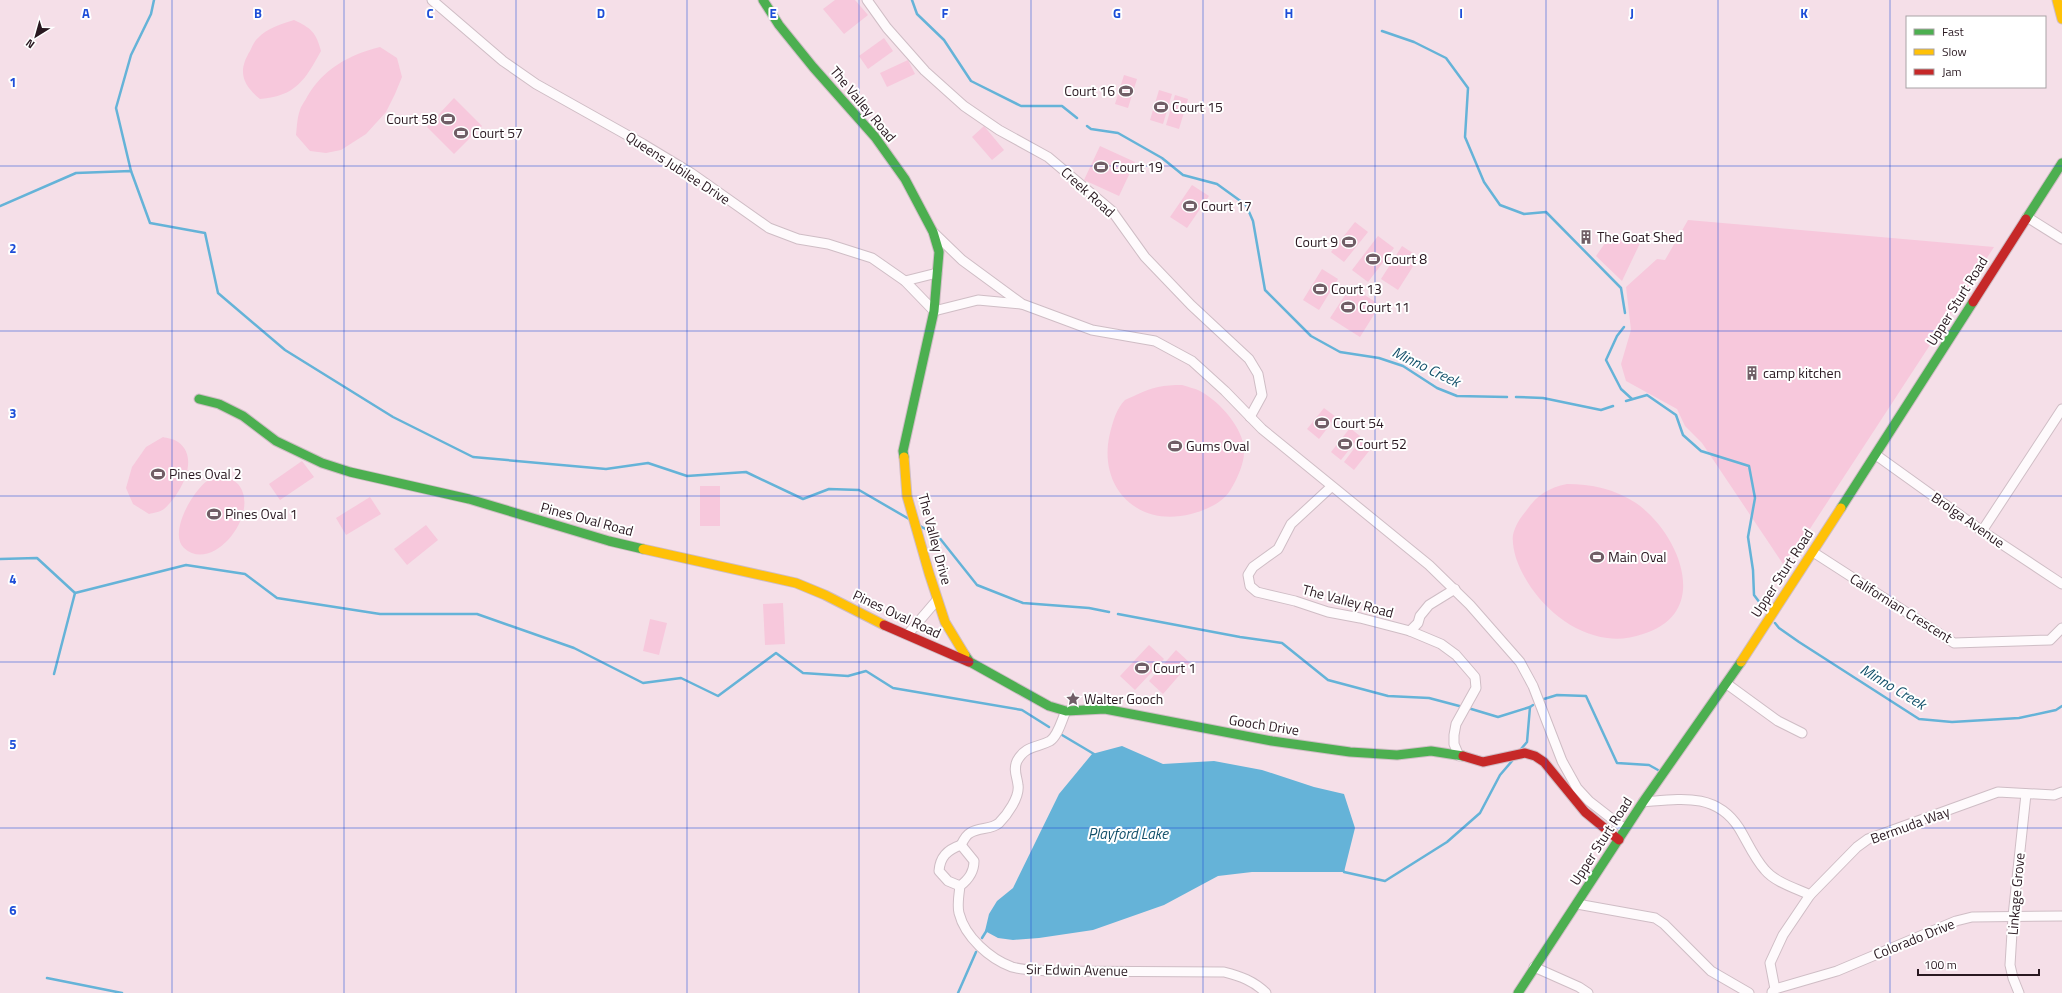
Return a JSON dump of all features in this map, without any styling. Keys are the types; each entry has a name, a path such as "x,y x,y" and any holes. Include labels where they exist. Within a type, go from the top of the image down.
{"street":[{"name":"Queens Jubilee Drive","path":"432,0 503,61 536,84 685,169 770,228 798,239 828,244 872,258 905,281 934,311"},
{"name":"The Valley Road","path":"763,0 779,25 813,67 875,137 905,179 934,232 939,252 934,311 978,300 1022,304 1092,330 1155,341 1192,361 1262,429 1331,487 1418,555 1455,589 1520,662 1533,686 1562,762 1577,788 1589,801 1625,829"},
{"name":"Creek Road","path":"867,0 887,28 925,71 964,106 998,130 1048,157 1112,211 1145,257 1190,305 1249,359 1258,374 1262,395 1250,417"},
{"path":"2057,0 2062,19"},
{"name":"Upper Sturt Road","path":"1518,993 1643,802 1727,684 1876,455 2062,163"},
{"path":"2027,217 2062,239"},
{"name":"The Valley Road","path":"934,232 962,260 1022,304"},
{"path":"905,281 920,279 937,273"},
{"name":"The Valley Drive","path":"934,311 903,451 907,496 937,600 945,622 956,643 970,662 1049,706 1066,711"},
{"name":"Pines Oval Road","path":"199,399 219,404 236,413 276,441 322,463 398,485 469,499 609,541 796,583 826,594 858,613 970,662"},
{"path":"1982,531 2062,409"},
{"name":"Brolga Avenue","path":"1876,455 1982,531 2062,584"},
{"name":"The Valley Road","path":"1331,487 1291,524 1278,549 1253,567 1248,575 1250,586 1257,592 1295,601 1328,612 1360,618 1410,631 1441,644 1456,655 1475,678 1476,688 1470,702 1456,724 1454,744 1459,756"},
{"name":"Californian Crescent","path":"1813,552 1954,642 2050,640 2062,628"},
{"path":"1410,631 1418,623 1420,616 1428,605 1455,589"},
{"path":"908,634 937,600"},
{"path":"1727,684 1778,721 1802,733"},
{"name":"Gooch Drive","path":"1066,711 1105,709 1272,742 1350,752 1398,756 1431,751 1483,762 1525,753 1535,756 1553,771 1585,812 1618,840"},
{"path":"961,845 974,861 974,870 967,880 960,886 948,881 939,871 940,861 946,854 961,845 969,833 999,823 1010,808 1015,797 1018,786 1014,774 1017,762 1025,752 1033,746 1050,741 1054,737 1066,711"},
{"name":"Bermuda Way","path":"1774,991 1770,963 1783,935 1810,895 1868,839 1998,792 2054,795 2062,792"},
{"name":"Linkage Grove","path":"2019,993 2010,965 2013,916 2026,794"},
{"path":"1643,802 1688,799 1707,803 1724,810 1737,826 1765,870 1783,883 1810,895"},
{"name":"Sir Edwin Avenue","path":"960,886 958,912 966,930 980,946 1000,961 1012,967 1046,971 1224,972 1239,975 1258,985 1266,993"},
{"path":"1577,904 1655,918 1664,924 1711,971 1749,993"},
{"name":"Colorado Drive","path":"1774,991 1837,971 1956,921 1972,917 2062,916"},
{"path":"1534,967 1579,987 1588,993"}],"shaded area":[{"path":"835,0 855,0 868,15 844,34 823,9"},
{"path":"294,20 312,31 317,39 321,51 310,70 298,85 282,94 260,99 249,89 244,78 243,72 246,59 257,39 275,27"},
{"path":"884,38 893,51 868,69 859,56"},
{"path":"380,47 397,58 402,77 386,112 366,134 341,150 326,153 310,151 296,135 301,108 307,97 321,78 338,64 358,54"},
{"path":"908,60 915,74 887,87 880,73"},
{"name":"Court 16","path":"1124,75 1137,79 1128,108 1115,104"},
{"name":"Court 15","path":"1159,90 1172,94 1163,124 1150,120"},
{"path":"1175,95 1188,99 1179,129 1166,125"},
{"path":"454,98 482,126 454,154 427,127"},
{"path":"984,126 1004,150 992,160 972,137"},
{"path":"1100,146 1135,162 1119,196 1084,180"},
{"name":"Court 17","path":"1192,185 1209,196 1187,228 1170,217"},
{"path":"1688,220 1994,247 1785,567 1702,443 1685,426 1677,409 1626,381 1621,364 1631,330 1626,287 1657,259 1665,260"},
{"name":"Court 9","path":"1355,222 1368,232 1344,262 1331,252"},
{"name":"Court 8","path":"1378,236 1394,248 1368,282 1352,270"},
{"path":"1608,239 1642,239 1622,281 1596,256"},
{"path":"1402,246 1419,257 1398,290 1381,279"},
{"name":"Court 13","path":"1322,269 1338,279 1319,310 1303,300"},
{"path":"1351,286 1380,305 1360,337 1330,318"},
{"name":"Gums Oval","path":"1182,385 1198,390 1207,396 1230,417 1236,425 1243,443 1243,461 1238,476 1231,489 1219,502 1191,514 1171,517 1154,515 1138,509 1125,499 1116,486 1110,470 1108,453 1110,433 1117,411 1125,400 1153,388"},
{"name":"Court 54","path":"1324,408 1336,417 1319,439 1307,429"},
{"name":"Court 52","path":"1350,428 1360,436 1341,460 1331,452"},
{"name":"Pines Oval 2","path":"163,437 178,442 185,449 188,457 188,467 182,486 170,503 164,509 149,514 133,504 126,488 132,467 146,447"},
{"path":"1362,438 1373,446 1354,470 1344,462"},
{"path":"302,461 314,477 280,500 269,484"},
{"name":"Pines Oval 1","path":"225,476 238,484 244,496 244,510 239,524 231,537 220,547 208,553 196,554 184,548 180,541 179,533 184,513 201,486 207,481"},
{"name":"Main Oval","path":"1567,484 1603,488 1628,498 1652,516 1665,533 1676,552 1682,572 1683,591 1677,609 1665,624 1634,637 1612,639 1592,635 1577,629 1564,621 1540,599 1530,586 1515,555 1513,535 1515,528 1530,505 1539,496 1549,490"},
{"path":"700,486 720,486 720,526 700,526"},
{"path":"370,497 381,514 346,535 336,518"},
{"path":"426,525 438,540 407,565 394,549"},
{"path":"783,603 785,644 765,645 763,604"},
{"path":"650,619 667,623 659,655 643,651"},
{"name":"Court 1","path":"1149,645 1164,659 1135,690 1120,676"},
{"path":"1176,650 1190,663 1163,694 1149,681"}],"water":[{"name":"Playford Lake","path":"1122,746 1163,764 1214,761 1262,770 1314,787 1344,794 1355,828 1344,872 1252,872 1218,876 1164,905 1093,930 1039,938 1013,940 998,938 985,931 989,914 997,901 1013,888 1059,794 1092,754"}],"waterway":[{"path":"131,171 116,108 131,55 151,14 154,0"},
{"name":"Minno Creek","path":"912,0 917,14 944,40 971,81 1021,106 1062,106 1077,118"},
{"path":"1382,31 1414,42 1446,58 1468,88 1465,137 1484,182 1500,205 1524,214 1546,212 1621,288 1625,313"},
{"name":"Minno Creek","path":"1087,126 1091,129 1118,133 1162,158 1183,175 1217,184 1246,205 1253,221 1265,290 1311,336 1340,352 1379,358 1403,366 1437,388 1457,396 1507,397"},
{"path":"0,206 76,173 131,171 150,223 205,233 218,293 285,350 393,417 473,457 606,469 648,463 687,476 746,472 803,499 829,489 859,490 909,519"},
{"path":"1624,327 1617,336 1606,360 1621,389 1632,399"},
{"name":"Minno Creek","path":"1626,401 1647,395 1676,415 1683,435 1701,451 1749,466 1755,498 1748,537 1753,570 1754,595 1766,611"},
{"name":"Minno Creek","path":"1516,397 1543,398 1601,410 1613,406"},
{"path":"920,526 938,536 977,585 1023,603 1089,608 1109,612"},
{"path":"0,559 37,558 75,593 186,565 245,574 277,598 380,614 477,614 574,648 643,683 681,678 718,696 776,653 803,673 848,676 866,671 893,688 1022,710 1049,727"},
{"path":"54,674 75,593"},
{"path":"1118,614 1240,637 1282,643 1328,680 1388,696 1429,698 1463,707"},
{"name":"Minno Creek","path":"1775,623 1779,628 1799,642 1919,719 1952,722 2019,718 2056,710 2062,706"},
{"path":"1544,699 1557,695 1586,696 1617,763 1649,765 1658,770"},
{"path":"1521,749 1527,742 1530,707 1533,705"},
{"path":"1468,708 1498,717 1530,707"},
{"path":"1062,735 1094,754"},
{"path":"1343,870 1344,872 1385,881 1447,842 1480,813 1500,775 1512,761"},
{"path":"982,938 987,930"},
{"path":"958,993 976,952"},
{"path":"47,978 122,993"}],"traffic: fast":[{"path":"763,0 779,25 813,67 875,137 905,179 933,232 939,252 934,311 903,451 904,457"},
{"path":"2026,219 2062,163"},
{"path":"1841,508 1973,302"},
{"path":"199,399 219,404 243,416 276,441 322,463 350,472 469,499 609,541 643,549"},
{"path":"965,655 970,662 1049,706 1066,711 1105,709 1272,741 1350,752 1397,755 1431,751 1463,756"},
{"path":"1518,993 1643,802 1741,662"}],"traffic: slow":[{"path":"2057,0 2062,19"},
{"path":"904,457 907,496 929,573 945,622 965,655"},
{"path":"1741,662 1841,508"},
{"path":"643,549 796,583 825,595 884,625"}],"traffic: jam":[{"path":"1973,302 2026,219"},
{"path":"884,625 969,662"},
{"path":"1463,756 1483,762 1525,753 1535,756 1544,762 1585,812 1619,840"}],"place":[{"name":"Court 16","path":"1126,91"},
{"name":"Court 15","path":"1161,107"},
{"name":"Court 58","path":"448,119"},
{"name":"Court 57","path":"461,133"},
{"name":"Court 19","path":"1101,167"},
{"name":"Court 17","path":"1190,206"},
{"name":"The Goat Shed","path":"1586,237"},
{"name":"Court 9","path":"1349,242"},
{"name":"Court 8","path":"1373,259"},
{"name":"Court 13","path":"1320,289"},
{"name":"Court 11","path":"1348,307"},
{"name":"camp kitchen","path":"1752,373"},
{"name":"Court 54","path":"1322,423"},
{"name":"Court 52","path":"1345,444"},
{"name":"Gums Oval","path":"1175,446"},
{"name":"Pines Oval 2","path":"158,474"},
{"name":"Pines Oval 1","path":"214,514"},
{"name":"Main Oval","path":"1597,557"},
{"name":"Court 1","path":"1142,668"},
{"name":"Walter Gooch","path":"1073,699"}]}
